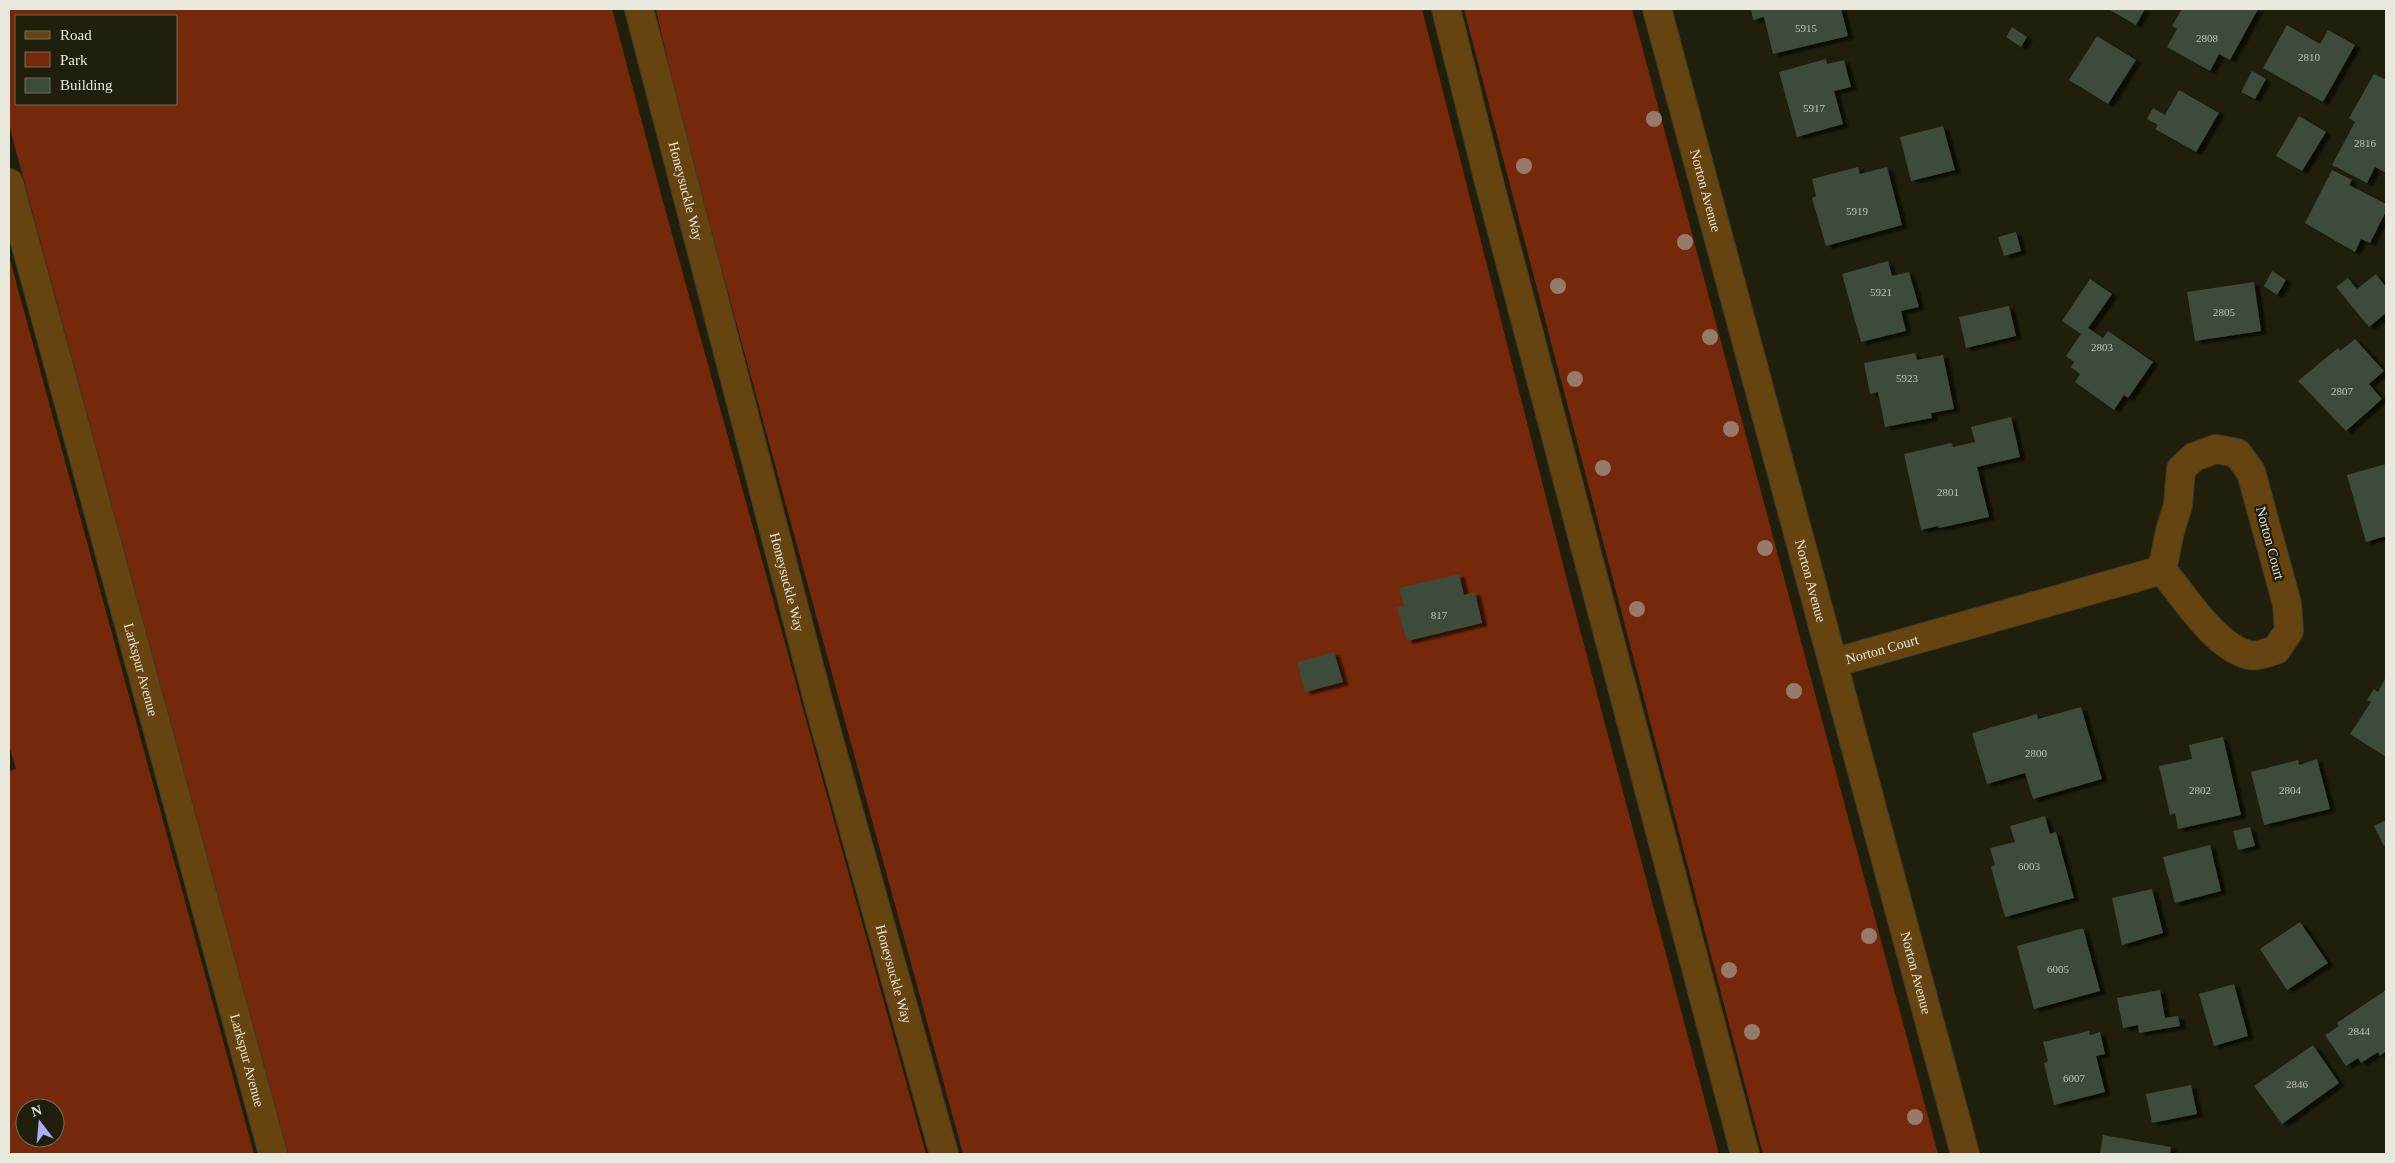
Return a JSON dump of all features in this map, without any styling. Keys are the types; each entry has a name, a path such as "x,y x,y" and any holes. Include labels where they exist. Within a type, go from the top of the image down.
{"street":[{"name":"Honeysuckle Way","path":"639,9 819,704 944,1154"},
{"path":"1446,9 1490,188 1745,1154"},
{"name":"Norton Avenue","path":"1658,9 1965,1154"},
{"name":"Larkspur Avenue","path":"9,183 273,1154"},
{"name":"Norton Court","path":"2216,449 2238,453 2251,472 2287,604 2288,631 2276,650 2251,656 2227,645 2162,570 2170,531 2178,505 2181,469 2194,457 2216,449"},
{"name":"Norton Court","path":"1833,663 2162,570"}],"green space":[{"path":"9,9 612,9 662,198 926,1154 287,1154 9,125"},
{"path":"656,9 1422,9 1570,592 1719,1154 963,1154 681,120"},
{"path":"1464,9 1632,9 1938,1154 1763,1154"},
{"path":"9,256 254,1154 9,1154 9,771 16,769 9,745"}],"building":[{"path":"1751,9 1841,9 1848,36 1773,54 1764,17 1753,20"},
{"path":"2108,9 2145,9 2136,25"},
{"path":"2182,9 2258,9 2230,60 2219,54 2210,71 2167,47 2177,29 2172,26"},
{"path":"2287,25 2320,44 2328,30 2355,45 2323,102 2263,68"},
{"path":"2012,27 2027,37 2021,47 2006,37"},
{"path":"2097,36 2136,60 2108,104 2069,80"},
{"path":"1826,59 1827,64 1844,60 1851,87 1834,91 1843,124 1797,137 1779,72"},
{"path":"2252,71 2266,79 2255,99 2241,92"},
{"path":"2374,74 2386,80 2386,173 2375,167 2367,183 2332,165 2355,122 2349,118"},
{"path":"2179,90 2219,113 2196,152 2155,129 2158,125 2147,119 2153,108 2165,115"},
{"path":"2299,116 2326,132 2302,171 2276,156"},
{"path":"1943,126 1955,170 1911,181 1900,137"},
{"path":"1858,167 1860,174 1887,167 1902,225 1826,246 1812,198 1816,196 1812,179"},
{"path":"2332,170 2352,180 2349,185 2386,204 2386,211 2370,243 2361,239 2355,252 2305,223"},
{"path":"2016,232 2021,251 2004,256 1998,237"},
{"path":"1888,261 1892,276 1909,272 1919,307 1901,311 1906,331 1861,342 1842,274"},
{"path":"2272,271 2286,280 2277,295 2264,286"},
{"path":"2376,274 2386,287 2386,313 2369,327 2336,287 2348,278 2357,289"},
{"path":"2090,279 2112,294 2088,328 2103,338 2108,331 2153,362 2128,398 2124,395 2114,410 2075,382 2080,374 2071,367 2074,362 2066,356 2081,334 2062,321"},
{"path":"2254,282 2261,331 2195,341 2187,292"},
{"path":"2009,306 2016,336 1966,348 1959,317"},
{"path":"2355,339 2384,371 2369,384 2382,399 2346,431 2298,381 2338,348 2340,351"},
{"path":"1915,353 1917,360 1943,355 1954,409 1931,413 1932,418 1885,427 1878,392 1870,394 1864,363"},
{"path":"2011,417 2020,457 1977,467 1989,517 1921,530 1904,454 1951,443 1953,447 1975,442 1971,427"},
{"path":"2386,464 2386,536 2366,542 2347,475"},
{"path":"1459,574 1464,595 1475,592 1482,623 1407,641 1397,607 1404,606 1399,588"},
{"path":"1334,652 1343,682 1305,692 1297,662"},
{"path":"2386,677 2386,757 2350,734 2371,702 2367,700 2374,689 2378,692"},
{"path":"2081,707 2102,779 2033,799 2025,773 1987,784 1972,733 2037,714 2038,719"},
{"path":"2223,737 2241,815 2178,829 2175,813 2170,815 2159,766 2192,759 2189,745"},
{"path":"2317,759 2330,809 2264,825 2251,772 2298,760 2299,765"},
{"path":"2045,816 2050,834 2056,832 2074,898 2005,917 1991,867 1995,865 1990,848 2015,842 2010,826"},
{"path":"2386,820 2386,844 2384,846 2374,826"},
{"path":"2250,827 2255,846 2238,850 2233,831"},
{"path":"2210,845 2221,891 2175,903 2163,857"},
{"path":"2152,889 2163,933 2122,945 2112,898"},
{"path":"2300,922 2328,963 2287,990 2260,949"},
{"path":"2083,928 2100,991 2034,1009 2017,946"},
{"path":"2234,984 2248,1036 2214,1046 2199,994"},
{"path":"2160,990 2165,1018 2178,1016 2180,1026 2139,1033 2138,1025 2123,1028 2117,998"},
{"path":"2386,990 2386,1051 2380,1056 2378,1052 2361,1063 2358,1058 2346,1066 2325,1035 2339,1026 2337,1023"},
{"path":"2089,1031 2090,1035 2100,1032 2105,1054 2096,1056 2105,1092 2054,1105 2044,1063 2048,1061 2043,1042"},
{"path":"2313,1045 2339,1083 2282,1124 2254,1086"},
{"path":"2191,1085 2197,1114 2152,1123 2146,1094"},
{"path":"2103,1135 2171,1147 2170,1154 2100,1154"}]}
